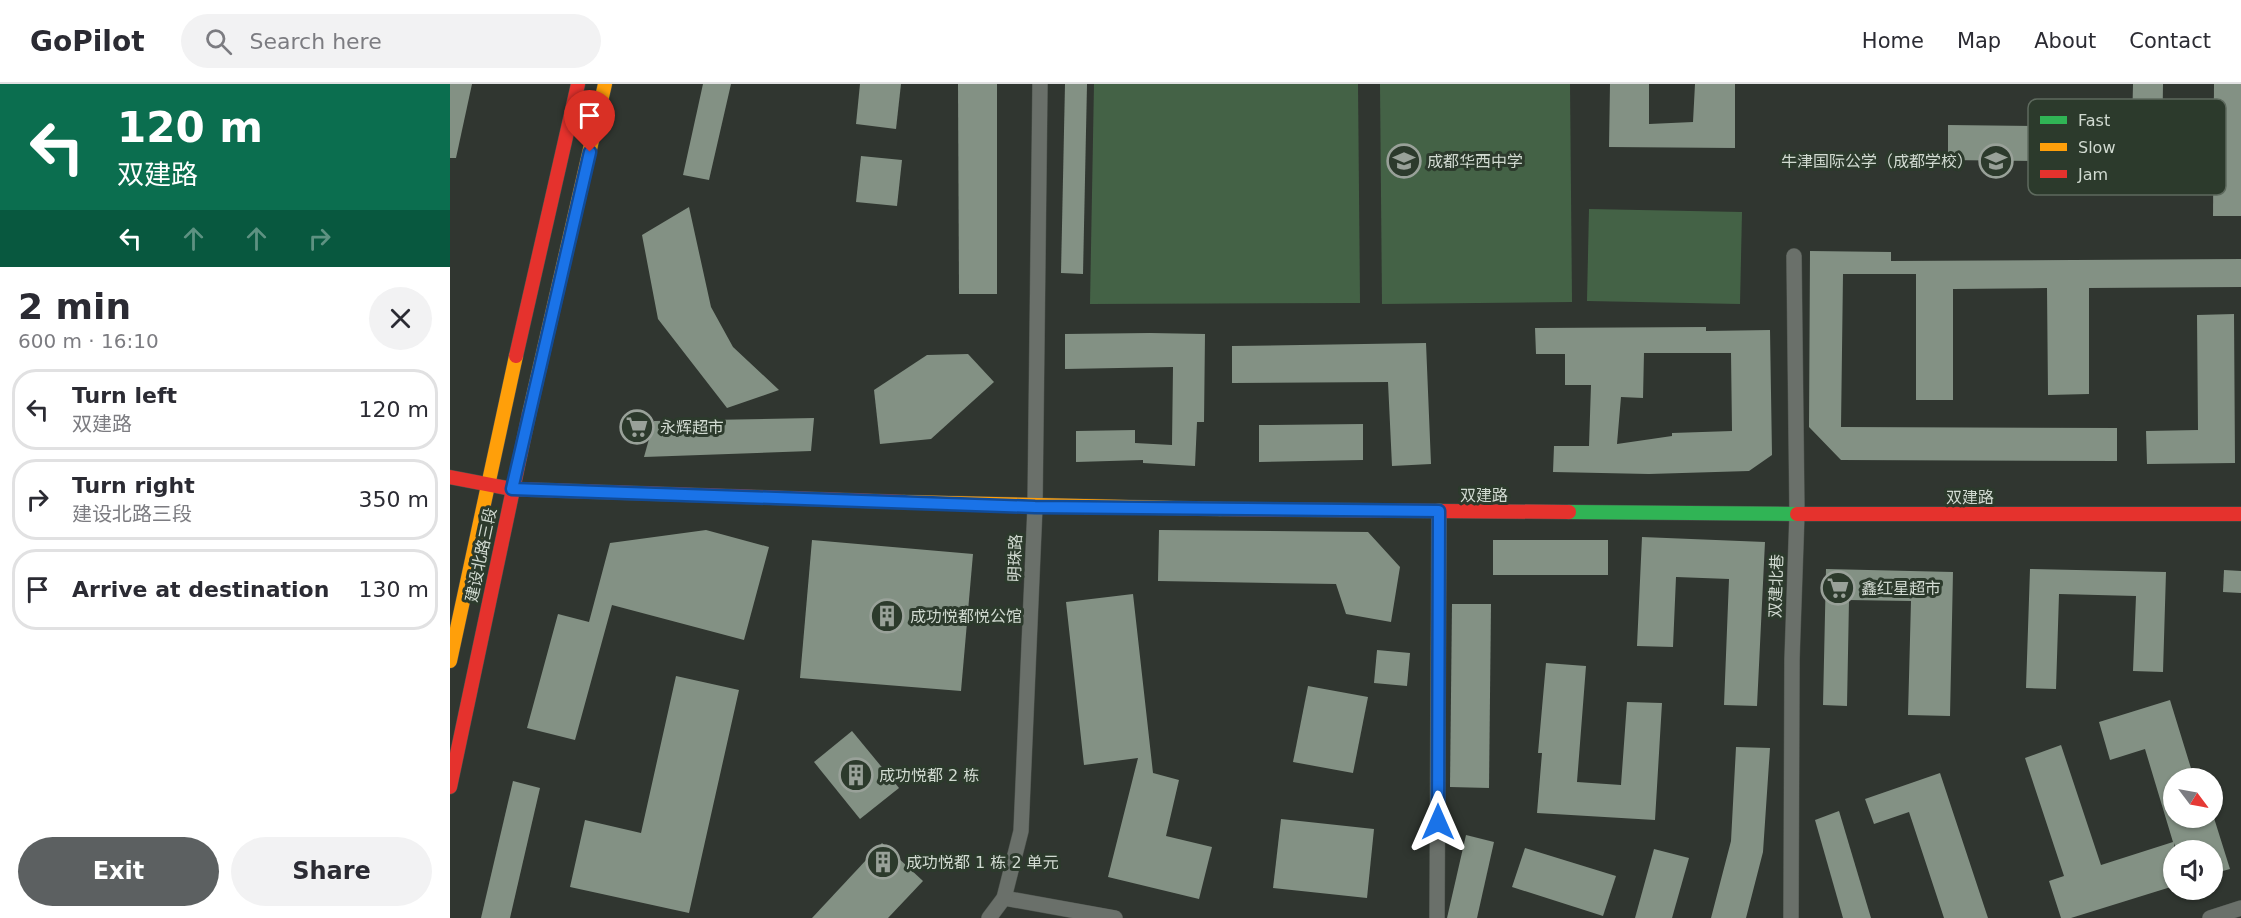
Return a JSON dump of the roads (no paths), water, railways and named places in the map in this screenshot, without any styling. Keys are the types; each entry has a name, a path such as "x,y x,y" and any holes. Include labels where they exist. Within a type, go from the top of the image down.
{"street":[{"name":"建设北路三段","path":"450,661 487,485 578,84"},
{"name":"建设北路三段","path":"450,787 512,489 605,84"},
{"name":"明珠路","path":"989,918 1004,898 1021,831 1035,507 1040,84"},
{"name":"双建北巷","path":"1791,918 1792,659 1797,514 1794,256"},
{"name":"双建路","path":"450,477 512,489 1035,507 1797,514 2241,514"},
{"path":"1437,918 1439,511"},
{"path":"1004,898 1115,918"},
{"path":"2210,918 2241,908"}],"place":[{"name":"成都华西中学","path":"1404,161"},
{"name":"牛津国际公学（成都学校）","path":"1996,161"},
{"name":"永辉超市","path":"637,427"},
{"name":"鑫红星超市","path":"1838,588"},
{"name":"成功悦都悦公馆","path":"887,616"},
{"name":"成功悦都 2 栋","path":"856,775"},
{"name":"成功悦都 1 栋 2 单元","path":"883,862"}]}
